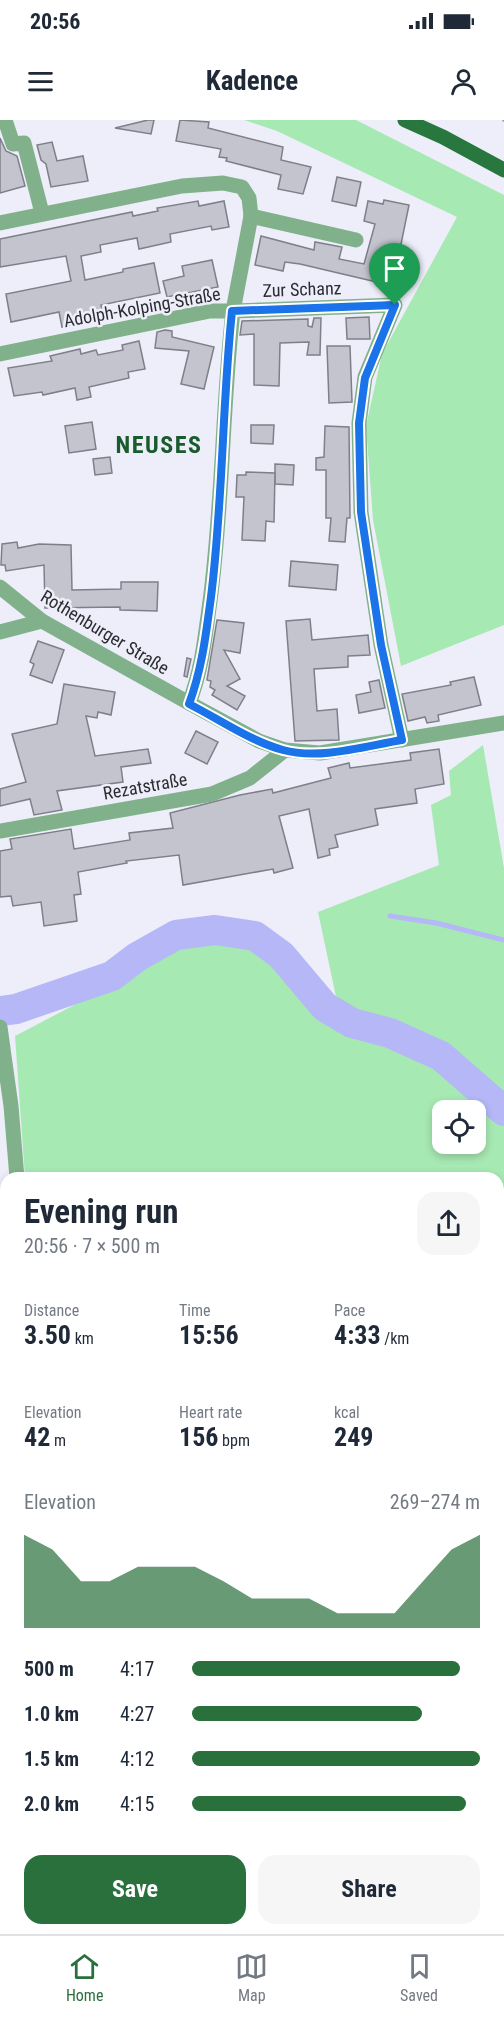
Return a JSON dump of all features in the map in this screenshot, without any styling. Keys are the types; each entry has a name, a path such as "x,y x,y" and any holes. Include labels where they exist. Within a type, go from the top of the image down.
{"main road":[{"path":"405,120 443,137 504,170"}],"street":[{"path":"5,120 12,144 24,143 42,213"},
{"name":"Adolph-Kolping-Straße","path":"0,223 182,186 223,183 242,187 249,198 251,216 232,311 210,311 0,354"},
{"path":"251,216 356,240"},
{"name":"Zur Schanz","path":"232,311 395,305 365,378 359,423 361,512 381,645 402,740"},
{"path":"189,704 200,675 218,540 225,380 232,311"},
{"name":"Rothenburger Straße","path":"0,587 42,621 189,704 260,741 285,750 320,753 504,723"},
{"path":"0,632 42,621"},
{"name":"Rezatstraße","path":"0,831 212,794 250,778 285,750"},
{"path":"0,1027 4,1046 16,1172"}],"green space":[{"path":"244,120 356,120 504,195 504,625 401,666 373,520 366,426 382,354 457,217 277,131"},
{"path":"483,745 504,868 504,1172 25,1172 15,1036 122,980 168,948 218,940 260,949 281,966 306,1005 342,1025 318,912 439,865 431,805 451,795 449,771"}],"building":[{"path":"154,120 151,134 115,128"},
{"path":"180,120 209,122 208,128 283,147 281,160 311,167 303,194 278,189 281,175 226,161 227,158 219,157 221,149 176,141"},
{"path":"0,138 6,151 17,156 25,186 0,193"},
{"path":"52,142 57,161 83,156 88,181 51,187 46,164 41,160 37,145"},
{"path":"337,177 361,182 356,206 332,201"},
{"path":"384,200 409,205 399,254 412,257 408,274 401,273 398,287 300,264 285,262 283,271 255,265 261,236 314,250 315,242 342,247 339,259 364,264 375,224 364,221 368,201 383,204"},
{"path":"198,201 199,206 224,201 229,227 212,230 211,226 170,234 171,242 139,249 137,238 100,245 101,252 81,256 85,280 154,263 160,293 101,305 104,318 62,327 59,312 11,322 6,294 71,281 66,256 0,267 0,239 132,212 133,216 158,211 157,208"},
{"path":"212,260 218,287 167,297 163,281 184,276 182,266"},
{"path":"369,317 370,339 347,339 346,318"},
{"path":"314,318 321,318 320,355 307,355 309,342 280,343 279,386 254,385 254,334 240,335 242,321 308,319 308,326 312,327"},
{"path":"172,331 172,337 214,347 204,389 181,384 189,351 155,348 157,332"},
{"path":"139,341 145,369 128,372 129,378 89,387 91,397 77,400 75,388 43,395 42,392 14,396 8,368 52,361 50,356 80,349 81,354 96,350 98,355 123,350 122,345"},
{"path":"327,346 350,346 352,402 329,403"},
{"path":"92,422 96,449 69,453 65,426"},
{"path":"251,425 274,425 273,444 251,443"},
{"path":"325,426 349,427 350,518 347,518 345,542 329,541 331,518 326,518 326,470 316,470 316,458 324,457"},
{"path":"110,457 112,473 95,475 93,459"},
{"path":"275,464 294,465 293,485 275,484"},
{"path":"246,472 275,473 274,522 266,521 265,541 242,540 244,497 236,497 237,475 246,475"},
{"path":"17,542 18,548 39,544 71,545 72,590 121,589 121,582 158,582 157,611 120,610 120,607 45,608 44,565 6,571 5,565 1,565 2,544"},
{"path":"291,561 338,565 336,590 289,586"},
{"path":"310,619 312,640 368,635 370,655 348,656 348,667 314,669 317,711 337,709 339,740 295,741 286,621"},
{"path":"217,620 244,623 240,653 224,650 240,679 227,686 245,696 237,710 212,695 215,690 210,687 211,681 207,680"},
{"path":"38,641 64,650 52,683 30,675 34,664 30,662"},
{"path":"187,658 191,659 187,677 184,676"},
{"path":"474,677 481,705 438,715 439,721 427,723 425,717 408,721 402,694 451,685 450,682"},
{"path":"379,680 385,708 359,713 356,695 371,692 369,682"},
{"path":"64,684 115,692 111,715 98,712 97,718 86,716 95,756 148,749 151,763 121,767 123,782 57,791 62,810 34,815 30,799 0,806 0,789 26,782 12,734 57,724"},
{"path":"196,731 218,742 207,764 185,753"},
{"path":"439,749 444,784 415,789 417,803 375,809 378,825 335,835 338,847 329,849 330,855 318,858 309,809 279,816 293,868 274,873 273,869 183,885 179,855 126,861 127,863 78,872 81,894 74,895 77,921 44,926 41,902 13,906 11,896 0,897 0,851 12,849 10,839 71,829 74,849 130,840 129,833 173,828 170,813 240,795 272,789 273,793 331,778 328,768 349,763 350,768 411,760 410,753"}],"waterway":[{"path":"390,916 436,923 504,940"},
{"path":"0,1011 16,1009 112,976 137,957 176,935 215,930 255,936 281,955 325,1007 352,1023 390,1033 441,1056 504,1111"}],"district":[{"name":"NEUSES","path":"159,445"}],"route":[{"path":"395,305 394,313 365,378 359,423 361,512 381,645 402,740 320,753 285,750 260,741 189,704 200,675 218,540 225,380 232,311 395,305"}]}
